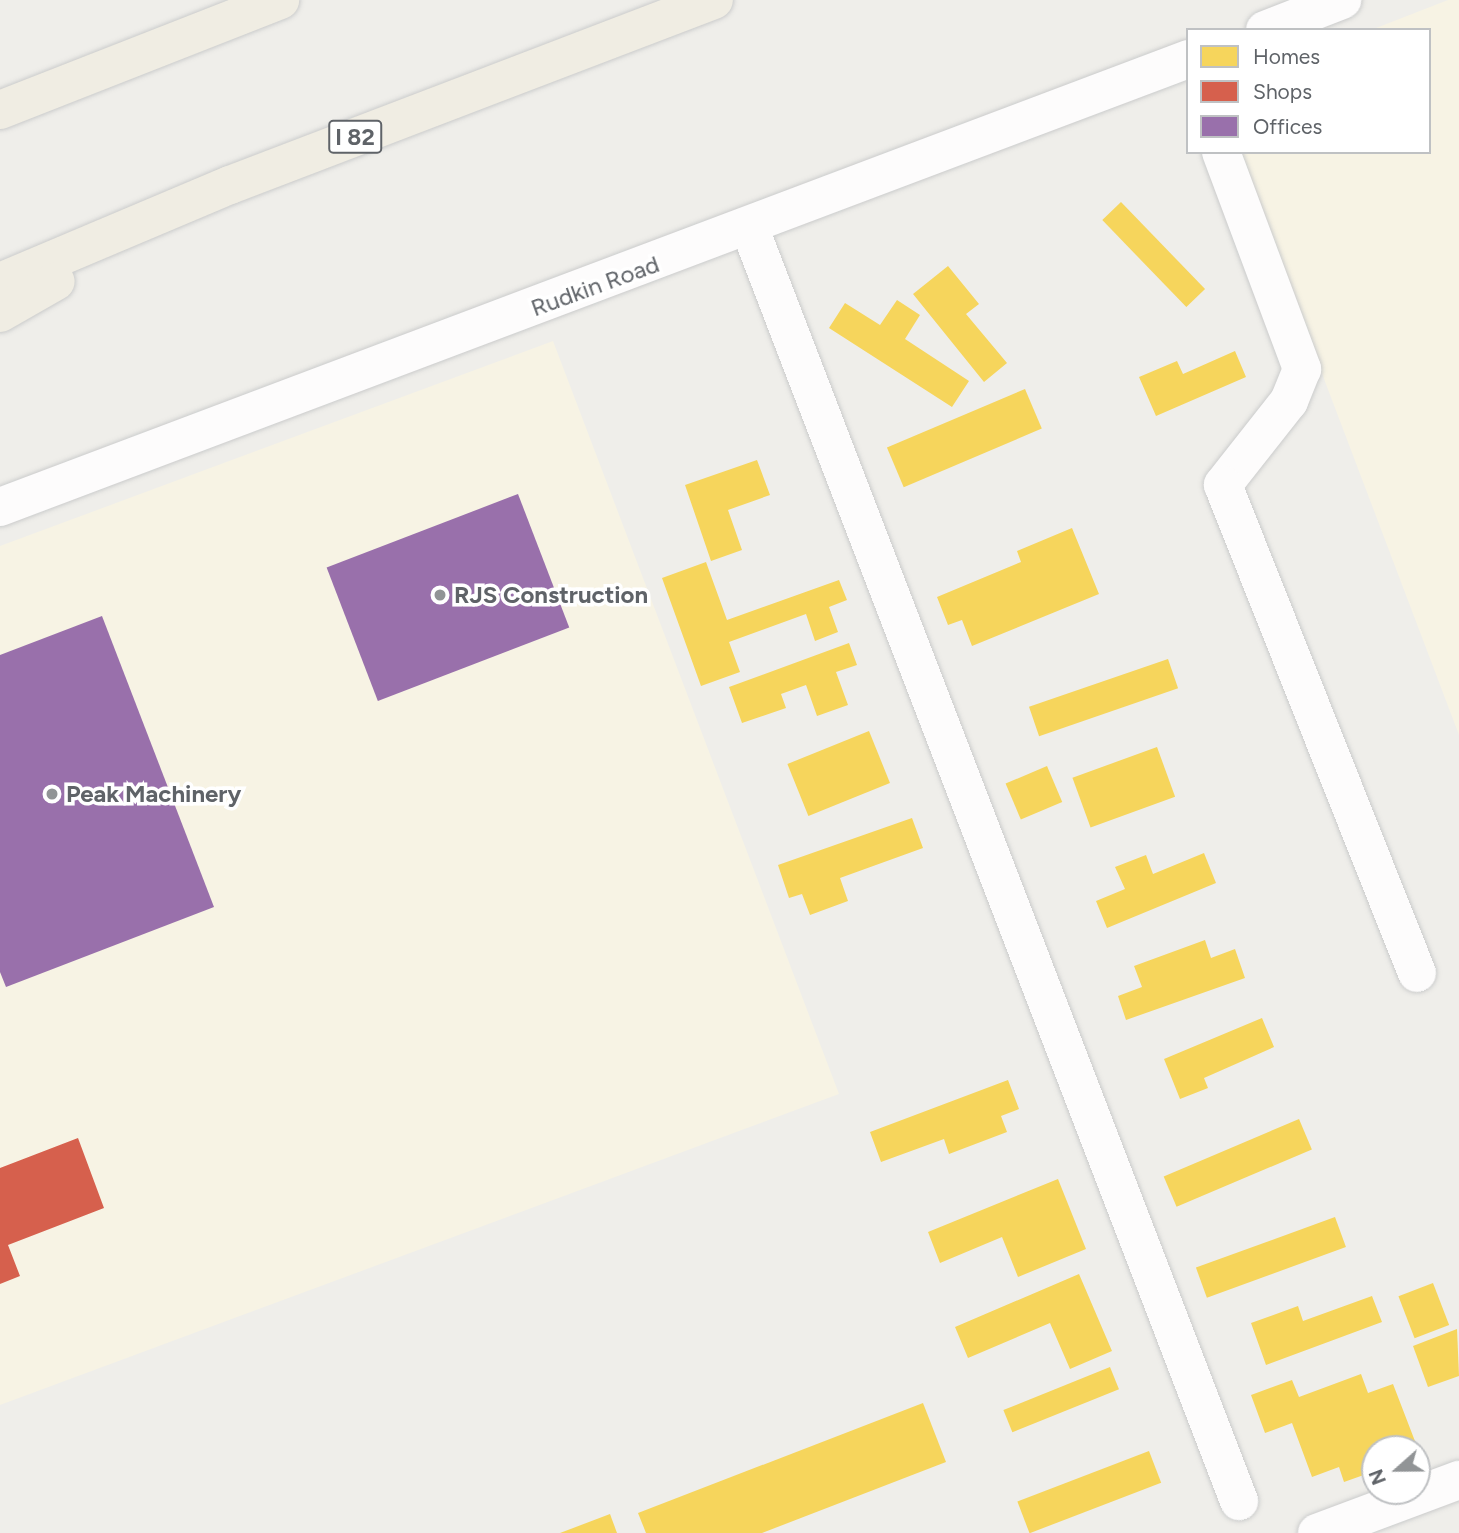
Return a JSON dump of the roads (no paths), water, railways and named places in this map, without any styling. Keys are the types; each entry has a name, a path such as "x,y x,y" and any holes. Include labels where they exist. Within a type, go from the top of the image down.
{"highway":[{"path":"0,110 280,0"},
{"name":"I 82","path":"0,282 230,185 714,0"},
{"path":"0,313 230,185"}],"street":[{"path":"1270,28 1342,0"},
{"name":"Rudkin Road","path":"0,507 750,229 1186,61"},
{"path":"1222,154 1302,369 1289,401 1223,485 1417,973"},
{"path":"750,229 1240,1501"},
{"path":"1317,1533 1459,1480"}],"place":[{"name":"RJS Construction","path":"440,595"},
{"name":"Peak Machinery","path":"52,794"}]}
